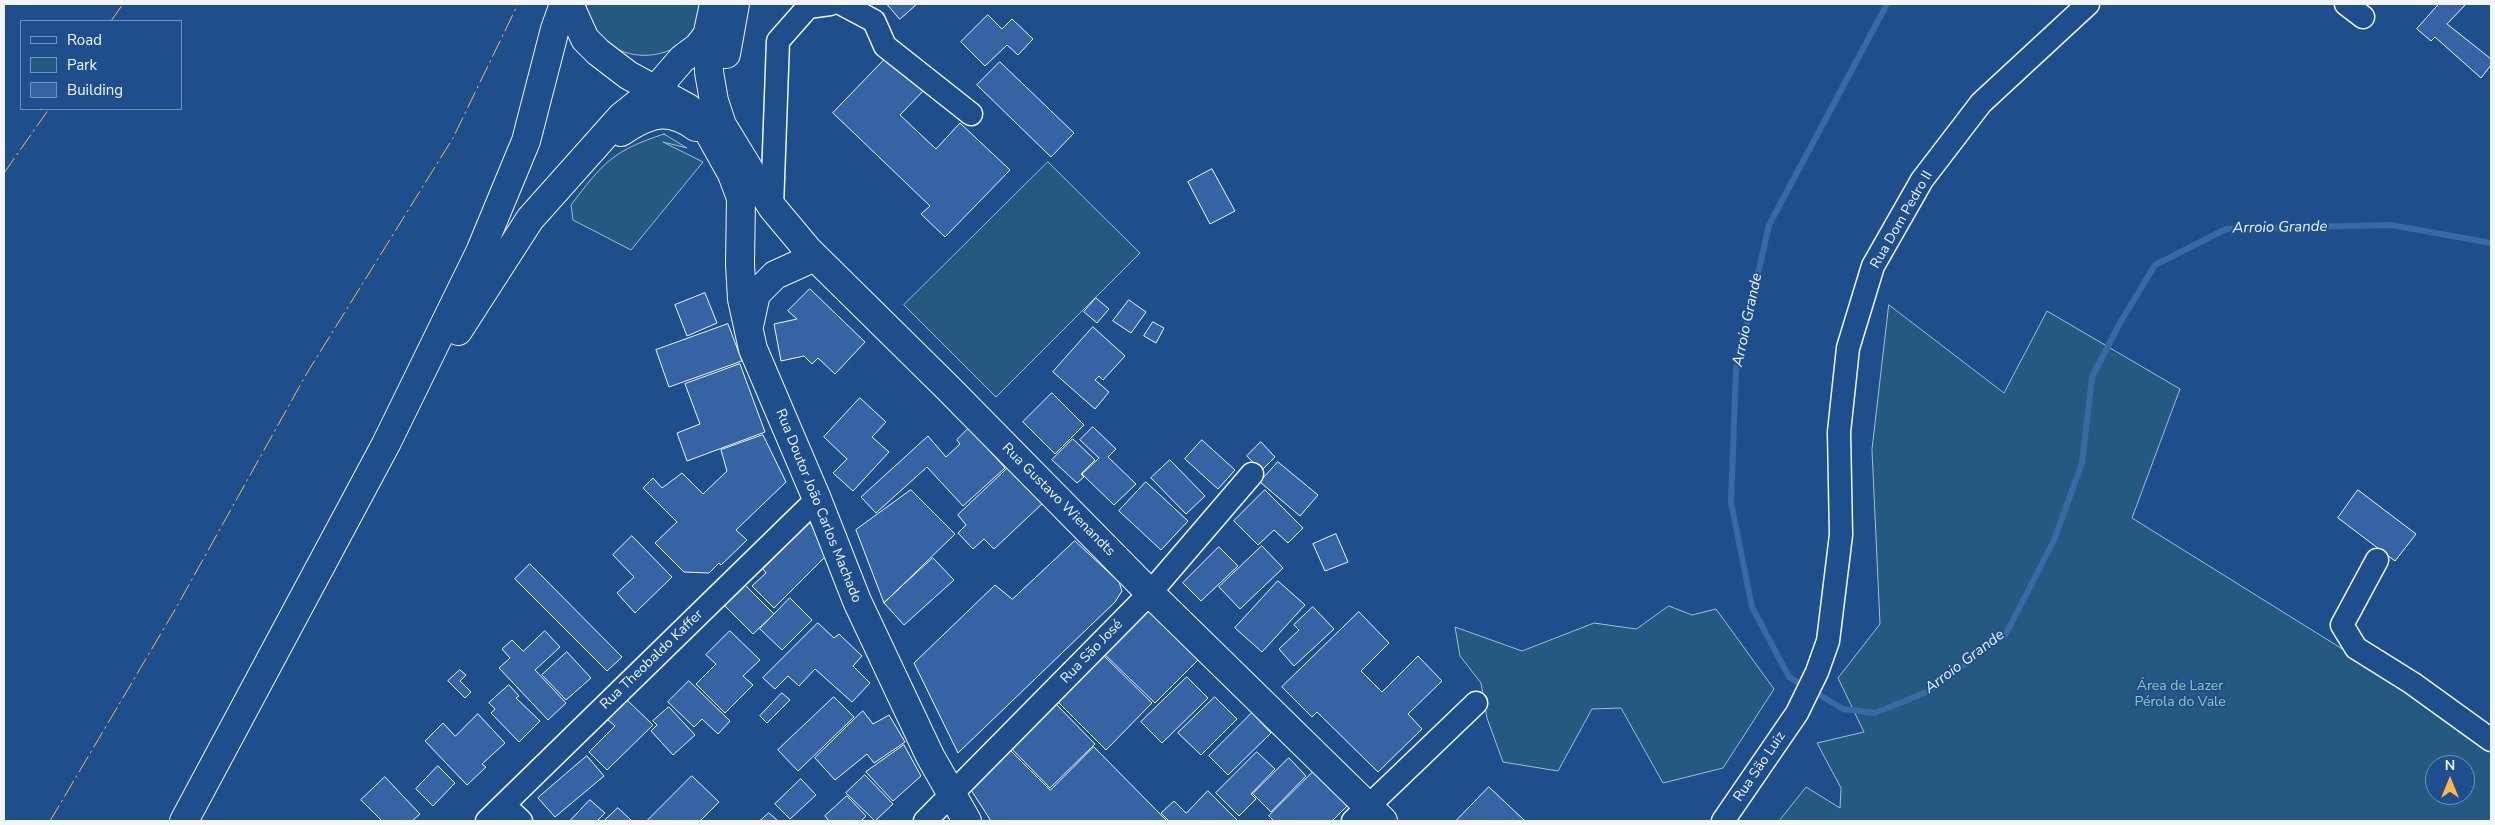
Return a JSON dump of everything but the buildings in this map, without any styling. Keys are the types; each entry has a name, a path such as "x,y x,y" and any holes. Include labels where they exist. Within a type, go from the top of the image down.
{"main road":[{"path":"184,821 386,444 480,252 522,149 554,29 564,4"},
{"path":"570,4 585,39 598,52 628,75 688,108 703,122 719,149"},
{"path":"714,4 708,32 714,101 740,170"},
{"path":"386,444 530,219 621,117 656,89 682,59 698,47 722,16 726,4"},
{"path":"735,4 726,47 723,77 724,100 740,170"},
{"path":"598,52 642,64 661,64 682,59"},
{"path":"583,158 630,126 656,114 676,115 702,131 740,170"},
{"name":"Rua Gustavo Wienandts","path":"740,170 815,257 1150,593 1368,817"},
{"name":"Rua Doutor João Carlos Machado","path":"740,170 742,299 753,349 817,499 857,601 951,796 967,821"},
{"path":"748,329 756,294 775,275 815,257"}],"street":[{"path":"772,207 778,41 808,7 830,4"},
{"path":"842,4 874,21 885,46 971,114"},
{"name":"Rua Dom Pedro II","path":"1796,713 1816,672 1828,641 1841,535 1839,432 1848,348 1873,266 1922,180 1981,103 2088,4"},
{"name":"Rua São José","path":"925,821 1150,593 1252,474"},
{"name":"Rua Theobaldo Kaffer","path":"487,821 817,499"},
{"path":"2378,560 2342,625 2356,648 2412,683 2491,740"},
{"path":"1368,817 1476,703"},
{"name":"Rua São Luiz","path":"1722,821 1796,713"},
{"path":"504,804 521,821"}],"green space":[{"path":"586,4 705,4 697,26 683,42 665,52 645,55 625,52 607,43 593,27"},
{"path":"664,134 687,148 663,142 703,162 631,250 573,220 571,205 610,160 632,146"},
{"path":"1048,162 1140,253 996,397 904,305"},
{"name":"Área de Lazer Pérola do Vale","path":"1889,305 2004,393 2047,311 2180,389 2132,518 2458,721 2491,745 2491,821 1779,821 1806,787 1840,808 1841,788 1817,743 1864,732 1838,678 1880,624 1872,450"},
{"path":"1669,606 1692,615 1716,609 1774,689 1723,768 1663,783 1621,708 1592,709 1558,771 1503,762 1487,718 1481,683 1460,656 1455,627 1522,651 1594,623 1636,629"}],"waterway":[{"name":"Arroio Grande","path":"1887,4 1769,225 1736,371 1731,502 1752,607 1789,677 1843,709 1875,713 1927,692 2006,634 2054,540 2082,463 2092,377 2120,323 2155,265 2226,229 2391,225 2491,243"}],"power":[{"path":"112,20 123,4"},
{"path":"50,821 176,608 307,373 453,138 518,4"},
{"path":"4,173 48,110"}]}
